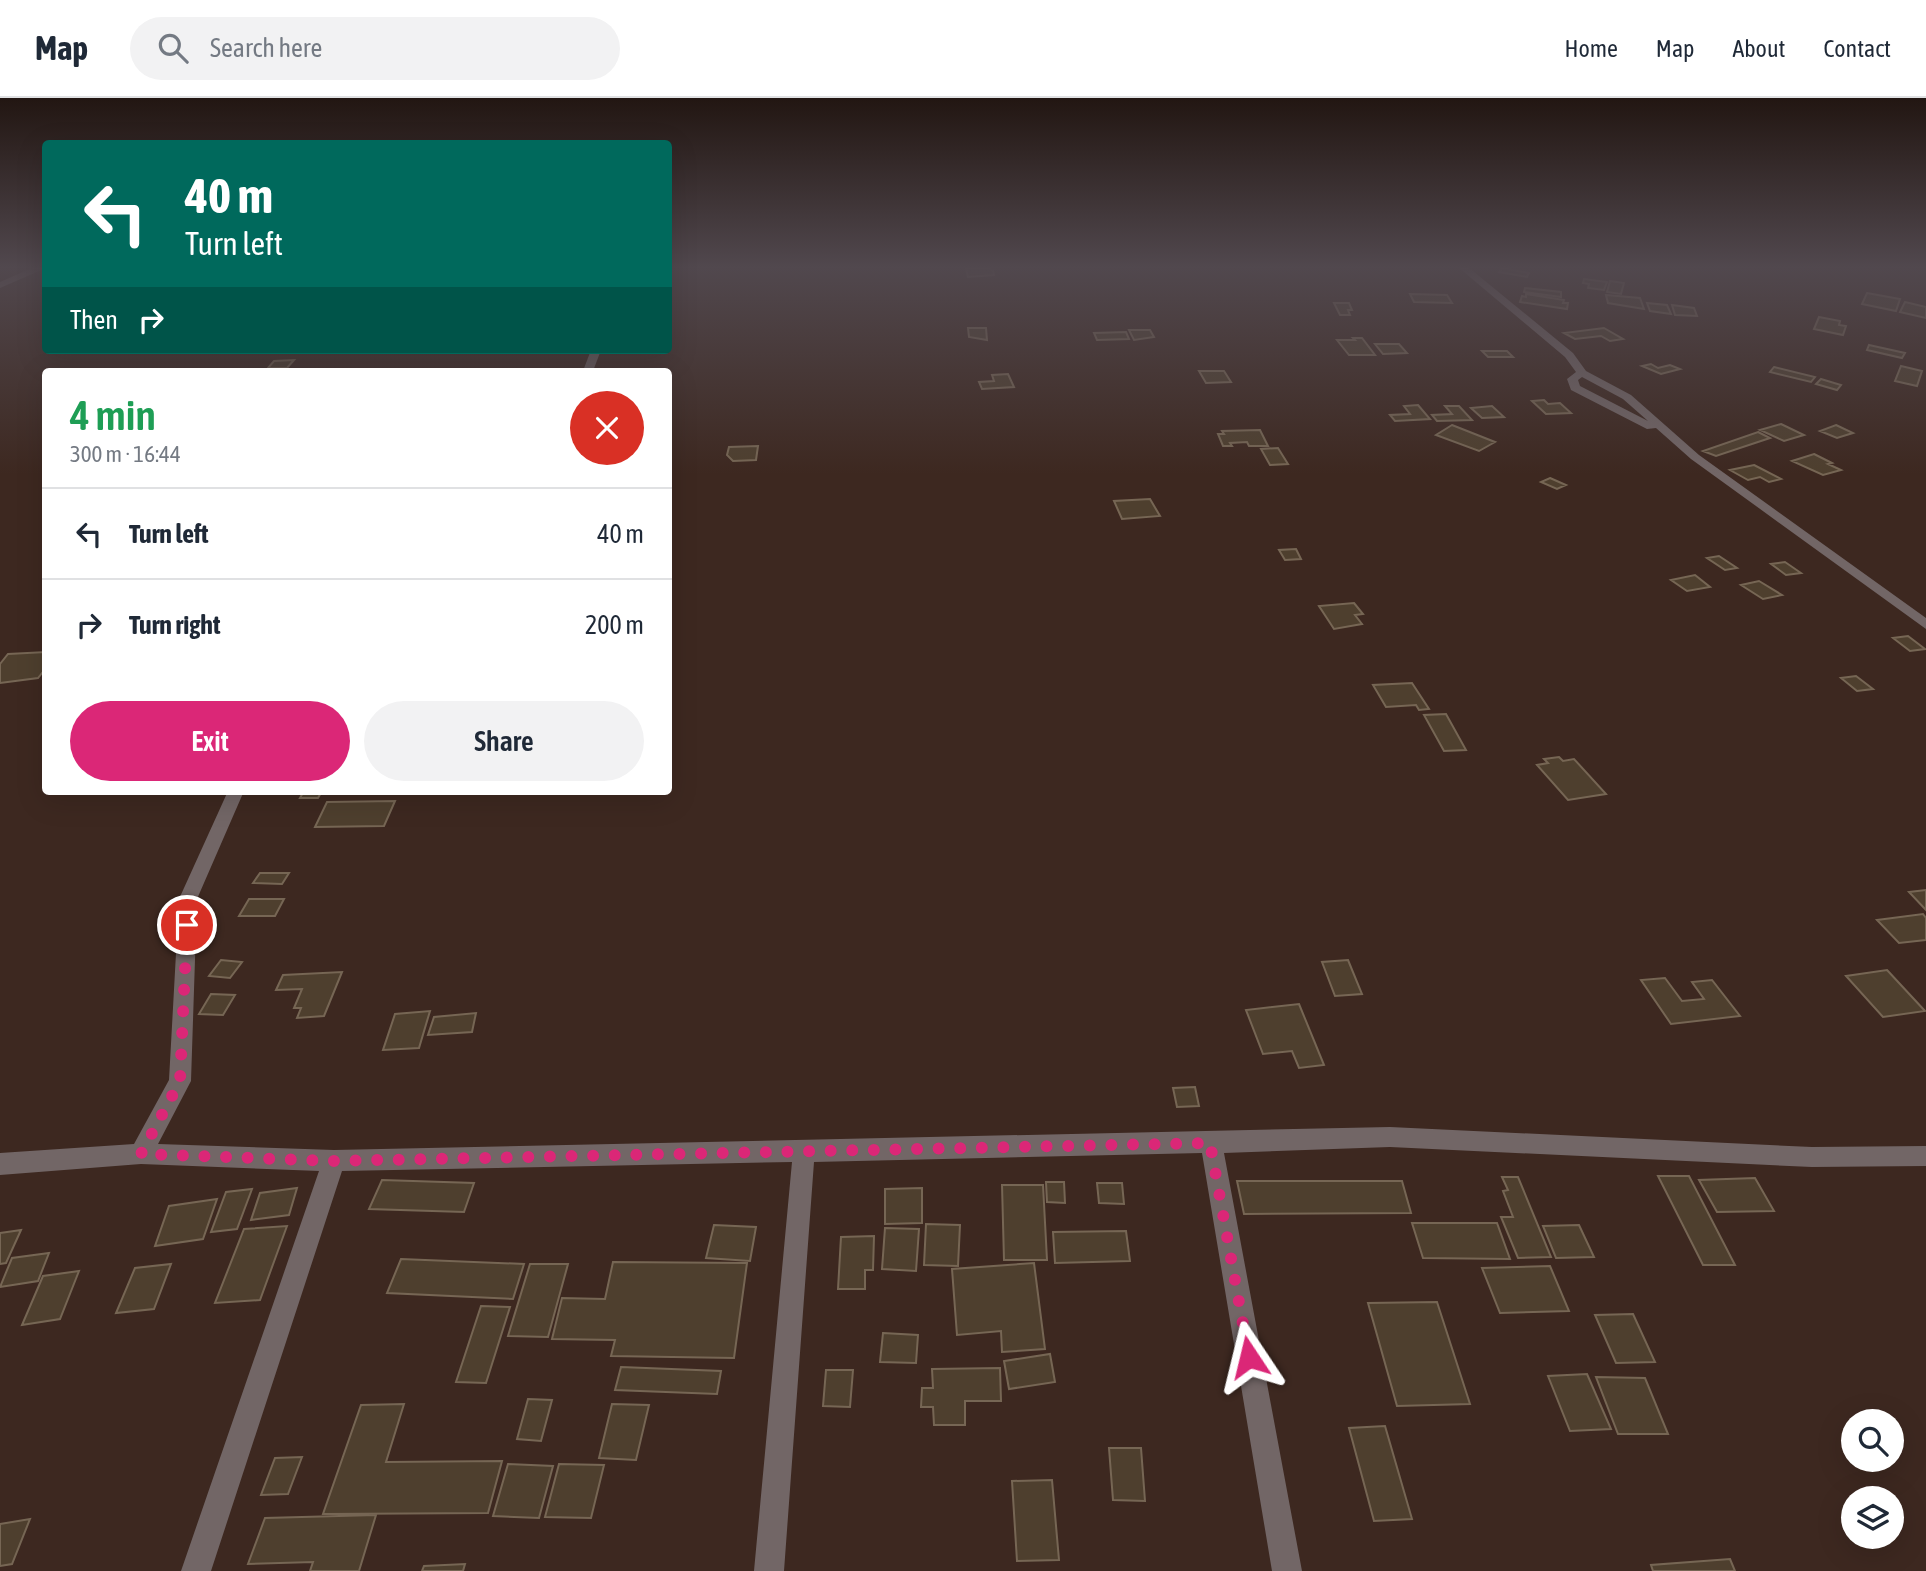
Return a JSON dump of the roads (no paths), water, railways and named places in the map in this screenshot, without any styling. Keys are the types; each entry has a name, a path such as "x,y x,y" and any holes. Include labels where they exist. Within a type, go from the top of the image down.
{"street":[{"path":"1546,336 1569,355 1582,373 1627,397 1695,457 1926,625"},
{"path":"1582,373 1572,379 1575,388 1676,440"},
{"path":"141,1154 180,1081 188,900 234,795"},
{"path":"0,1164 141,1154 334,1161 1390,1137 1812,1157 1926,1156"},
{"path":"1210,1143 1287,1571"},
{"path":"769,1571 804,1149"},
{"path":"196,1571 334,1161"}]}
